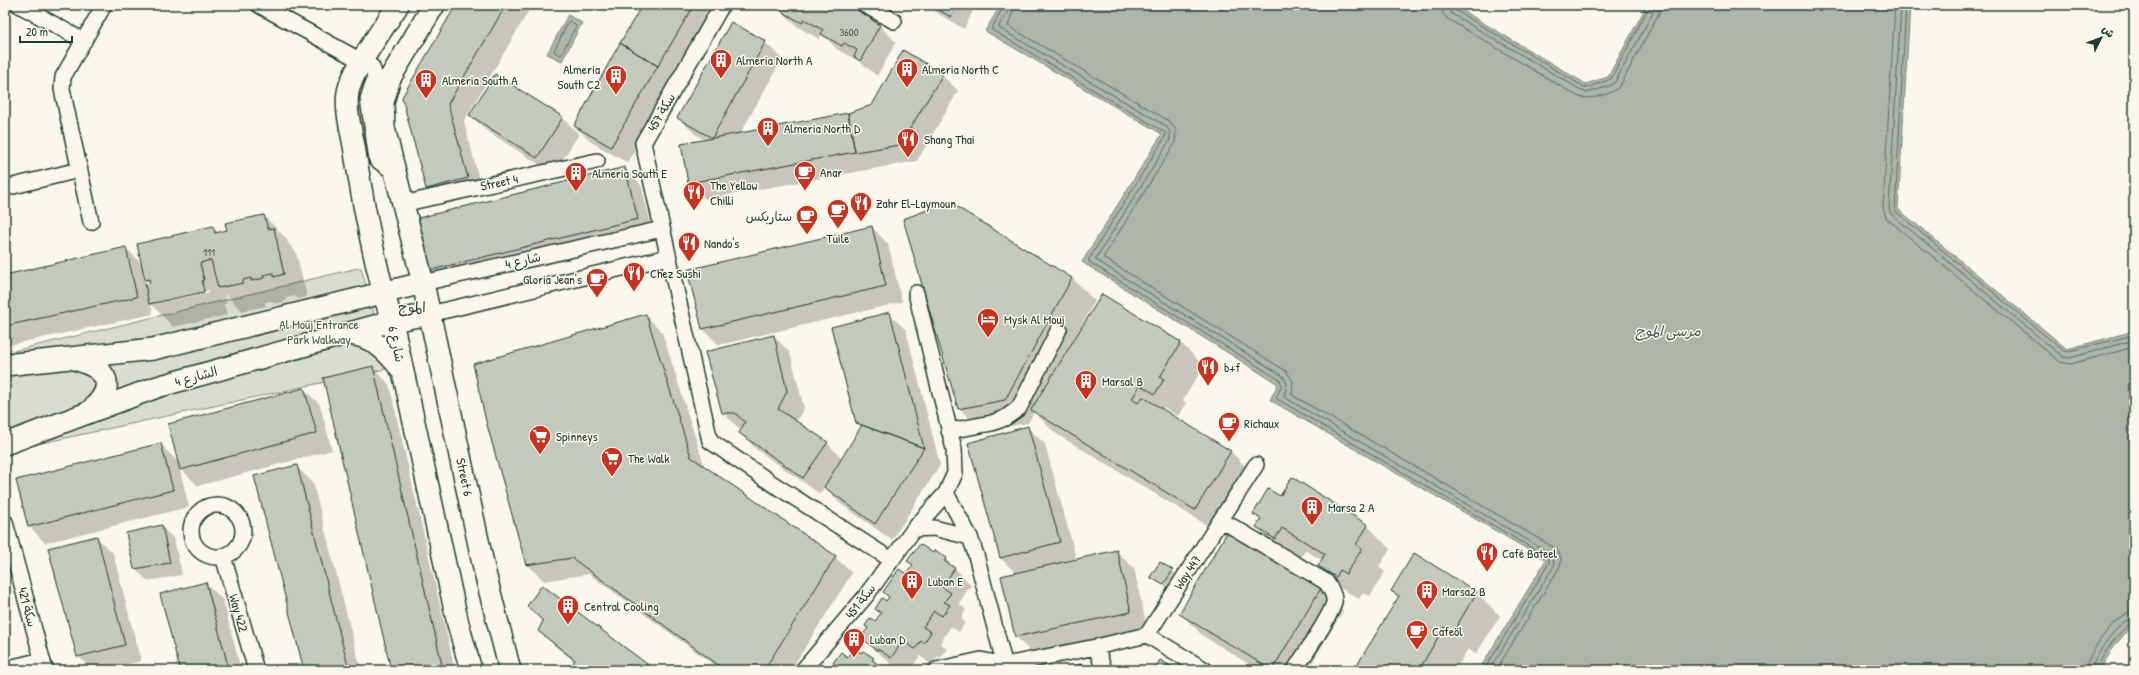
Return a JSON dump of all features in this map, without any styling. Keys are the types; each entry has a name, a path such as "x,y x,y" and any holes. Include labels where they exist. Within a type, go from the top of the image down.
{"street":[{"path":"19,5 84,41"},
{"path":"91,222 78,170 62,89 63,77 104,5"},
{"path":"260,5 369,64 374,71 375,77 368,99 377,160 395,173"},
{"name":"شارع 6","path":"398,5 354,77 348,92 348,107 360,186 383,294 392,321 458,624 471,670"},
{"path":"423,283 384,128 383,102 390,78 434,5"},
{"name":"سكة 457","path":"722,5 643,143 710,441 767,480 890,559"},
{"path":"865,5 894,21"},
{"name":"Street 4","path":"402,204 596,161"},
{"path":"5,188 78,170"},
{"name":"شارع 4","path":"383,294 423,283 662,229"},
{"path":"350,301 364,291 370,280 374,249"},
{"path":"392,321 430,314 668,257"},
{"name":"Street 6","path":"423,283 485,573 510,670"},
{"name":"سكة 451","path":"803,670 864,597 890,559 914,529 946,493 955,473 956,460 916,293"},
{"path":"5,365 153,349 383,294"},
{"name":"الشارع 4","path":"5,444 157,387 392,321"},
{"path":"949,431 992,423 1005,418 1019,408 1059,329"},
{"path":"344,334 358,335 373,340 389,354 402,370"},
{"path":"70,358 94,366 100,371 105,379 107,387 105,395 87,414"},
{"name":"Way 447","path":"1147,635 1256,465"},
{"path":"946,493 970,537 1006,667"},
{"path":"1220,520 1326,582 1333,593 1334,602 1329,614 1295,670"},
{"name":"سكة 421","path":"5,522 43,665"},
{"path":"914,529 934,528 970,537"},
{"name":"Way 422","path":"223,556 256,670"},
{"path":"936,670 981,660 1006,667 1147,635 1205,670"},
{"path":"1096,647 1104,670"},
{"path":"5,669 43,665"}],"green space":[{"name":"Al Mouj Entrance Park Walkway","path":"361,268 390,368 5,451 5,353"}],"water":[{"name":"مرسى الموج","path":"1001,5 1453,5 1586,84 1608,77 1647,5 1910,5 1898,209 2067,349 2134,331 2134,624 2114,646 2100,670 1479,670 1546,560 1270,400 1278,384 1082,262 1162,134 985,31"},
{"path":"568,15 582,23 562,61 547,54"}],"building":[{"name":"Almeria South A","path":"456,5 506,5 448,104 468,178 426,189 402,97"},
{"path":"642,5 694,5 658,66 620,43"},
{"path":"775,5 862,5 872,16 870,19 880,25 860,61 854,57 857,50 844,43 842,46 821,34 823,30 804,19 802,23 781,11 782,9"},
{"path":"930,5 958,5 951,17"},
{"name":"Almeria North A","path":"731,22 766,41 712,138 677,118"},
{"name":"Almeria South C2","path":"620,43 658,66 611,147 574,126"},
{"name":"Almeria North C","path":"903,50 943,74 900,145 855,152 848,113 872,105"},
{"path":"495,74 563,117 537,158 469,115"},
{"name":"Almeria North D","path":"848,113 855,152 688,183 681,144"},
{"name":"Almeria South E","path":"625,167 638,219 427,271 414,219"},
{"name":"Mysk Al Mouj","path":"949,202 1072,278 1005,400 958,409 903,219"},
{"path":"264,215 268,229 274,228 284,274 274,277 273,273 263,275 264,278 251,281 251,278 243,280 243,283 218,288 211,260 200,263 204,280 202,281 204,292 149,304 145,284 150,283 149,279 145,280 137,244 213,226 215,233 227,230 225,223"},
{"path":"872,226 886,286 702,329 687,270"},
{"path":"126,247 137,297 5,326 5,275"},
{"name":"Marsal B","path":"1102,294 1181,342 1160,377 1164,379 1155,394 1140,385 1132,399 1138,403 1143,397 1231,451 1195,510 1031,410"},
{"path":"890,312 924,448 856,423 831,327"},
{"name":"The Walk","path":"646,314 691,457 836,556 764,670 725,670 572,558 526,565 486,421 473,364"},
{"path":"774,335 787,391 778,409 828,442 803,478 739,433 745,422 735,413 722,413 705,352"},
{"path":"373,366 443,670 391,670 323,378"},
{"path":"304,388 317,433 180,470 168,424"},
{"path":"862,425 924,448 875,524 824,487"},
{"path":"1028,426 1060,542 1000,558 968,443"},
{"path":"161,443 173,490 28,527 16,480"},
{"path":"297,465 349,670 304,670 254,476"},
{"name":"Marsa 2 A","path":"1292,477 1368,525 1356,545 1362,549 1346,574 1340,570 1336,577 1318,566 1325,554 1282,528 1275,539 1256,527 1261,519 1253,514 1268,489 1280,496"},
{"path":"162,525 170,563 134,569 126,533"},
{"path":"1228,531 1321,588 1272,670 1179,614"},
{"path":"97,536 125,645 77,657 48,548"},
{"name":"Luban E","path":"920,544 933,553 935,550 947,558 944,561 955,568 942,587 951,593 944,602 950,605 942,616 934,611 923,627 931,632 924,643 921,641 915,649 903,641 891,658 878,649 877,651 861,637 868,628 865,626 870,618 875,621 881,613 875,609 882,598 886,601 889,597 883,592 899,569 906,574 913,565 907,561"},
{"path":"1117,550 1131,612 1015,637 1001,576"},
{"name":"Marsa2 B","path":"1414,553 1477,592 1453,632 1444,627 1419,670 1365,670 1357,665 1399,596 1391,591"},
{"path":"1160,562 1173,570 1163,585 1150,577"},
{"path":"206,582 229,670 180,670 160,594"},
{"name":"Central Cooling","path":"542,585 655,670 569,670 575,660 538,631 543,621 527,606"},
{"name":"Luban D","path":"854,648 861,653 863,651 874,658 872,660 882,667 880,670 838,670 840,667 833,663 841,652 847,657"},
{"path":"1160,660 1178,670 1154,670"},
{"path":"1081,664 1083,670 1061,670"}],"place":[{"name":"Almeria North A","path":"721,80"},
{"name":"Almeria North C","path":"907,88"},
{"name":"Almeria South C2","path":"616,96"},
{"name":"Almeria South A","path":"426,100"},
{"name":"Almeria North D","path":"768,148"},
{"name":"Shang Thai","path":"908,158"},
{"name":"Almeria South E","path":"576,192"},
{"name":"Anar","path":"805,192"},
{"name":"The Yellow Chilli","path":"694,212"},
{"name":"Zahr El-Laymoun","path":"861,222"},
{"name":"Tuile","path":"838,230"},
{"name":"ستاربكس","path":"807,236"},
{"name":"Nando's","path":"689,262"},
{"name":"Chez Sushi","path":"634,292"},
{"name":"Gloria Jean's","path":"597,298"},
{"name":"Mysk Al Mouj","path":"988,338"},
{"name":"b+f","path":"1208,386"},
{"name":"Marsal B","path":"1086,400"},
{"name":"Richaux","path":"1229,442"},
{"name":"Spinneys","path":"540,456"},
{"name":"The Walk","path":"612,478"},
{"name":"Marsa 2 A","path":"1312,526"},
{"name":"Café Bateel","path":"1487,572"},
{"name":"Luban E","path":"912,600"},
{"name":"Marsa2 B","path":"1427,610"},
{"name":"Central Cooling","path":"568,626"},
{"name":"Cafeöl","path":"1417,650"},
{"name":"Luban D","path":"854,658"}],"district":[{"name":"الموج","path":"412,306"}]}
